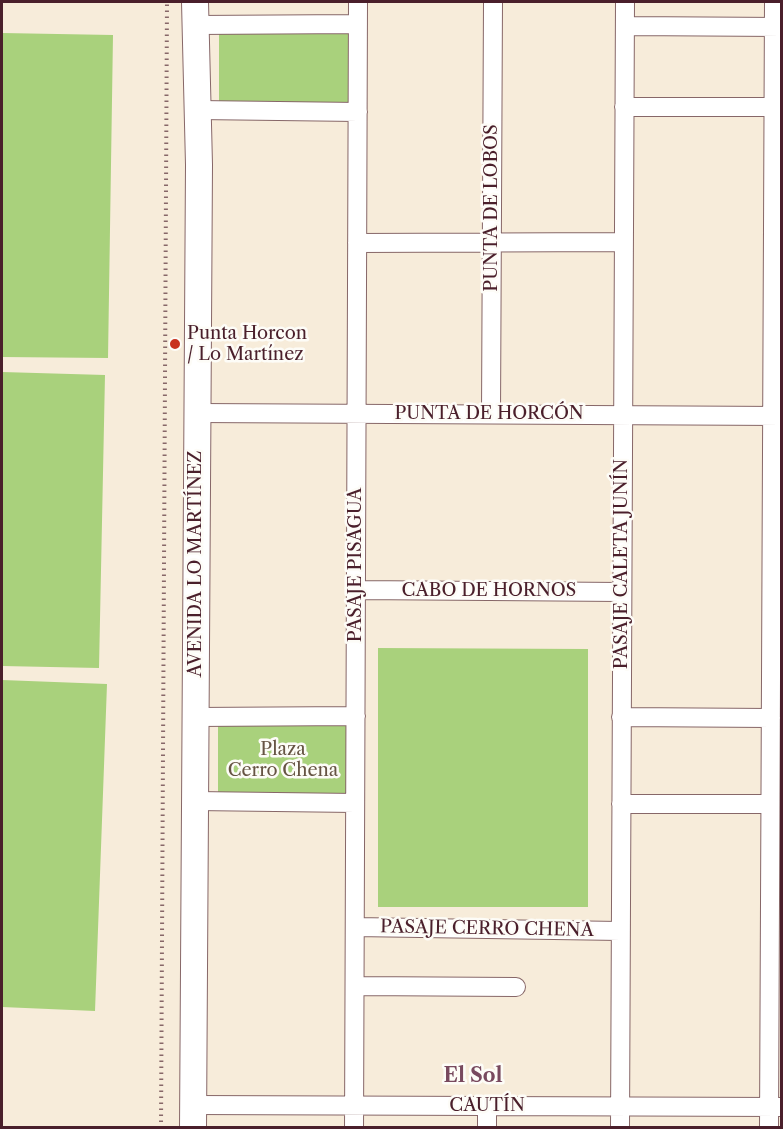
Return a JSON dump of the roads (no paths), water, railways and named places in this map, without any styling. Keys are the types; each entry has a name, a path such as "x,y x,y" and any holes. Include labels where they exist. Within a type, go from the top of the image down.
{"main road":[{"name":"AVENIDA LO MARTÍNEZ","path":"193,1116 198,111 195,13"}],"street":[{"name":"PASAJE PISAGUA","path":"354,1128 358,2"},
{"name":"PUNTA DE LOBOS","path":"491,414 493,2"},
{"name":"PASAJE CALETA JUNÍN","path":"620,1128 625,2"},
{"path":"769,1128 775,1107 770,804 777,416 774,107 778,27 774,2"},
{"path":"195,13 358,24"},
{"path":"625,26 778,27"},
{"path":"624,107 774,107"},
{"path":"198,111 358,112"},
{"path":"357,243 624,242"},
{"name":"PUNTA DE HORCÓN","path":"197,413 777,416"},
{"name":"CABO DE HORNOS","path":"356,590 622,592"},
{"path":"195,717 356,716"},
{"path":"621,717 771,718"},
{"path":"195,801 355,803"},
{"path":"621,804 770,804"},
{"name":"PASAJE CERRO CHENA","path":"355,927 620,931"},
{"path":"355,986 516,987"},
{"name":"CAUTÍN","path":"193,1116 354,1106 775,1107"},
{"path":"487,1106 487,1128"}],"place":[{"name":"Punta Horcon / Lo Martínez","path":"175,344"}],"district":[{"name":"El Sol","path":"473,1076"}],"park label":[{"name":"Plaza Cerro Chena","path":"283,760"}]}
